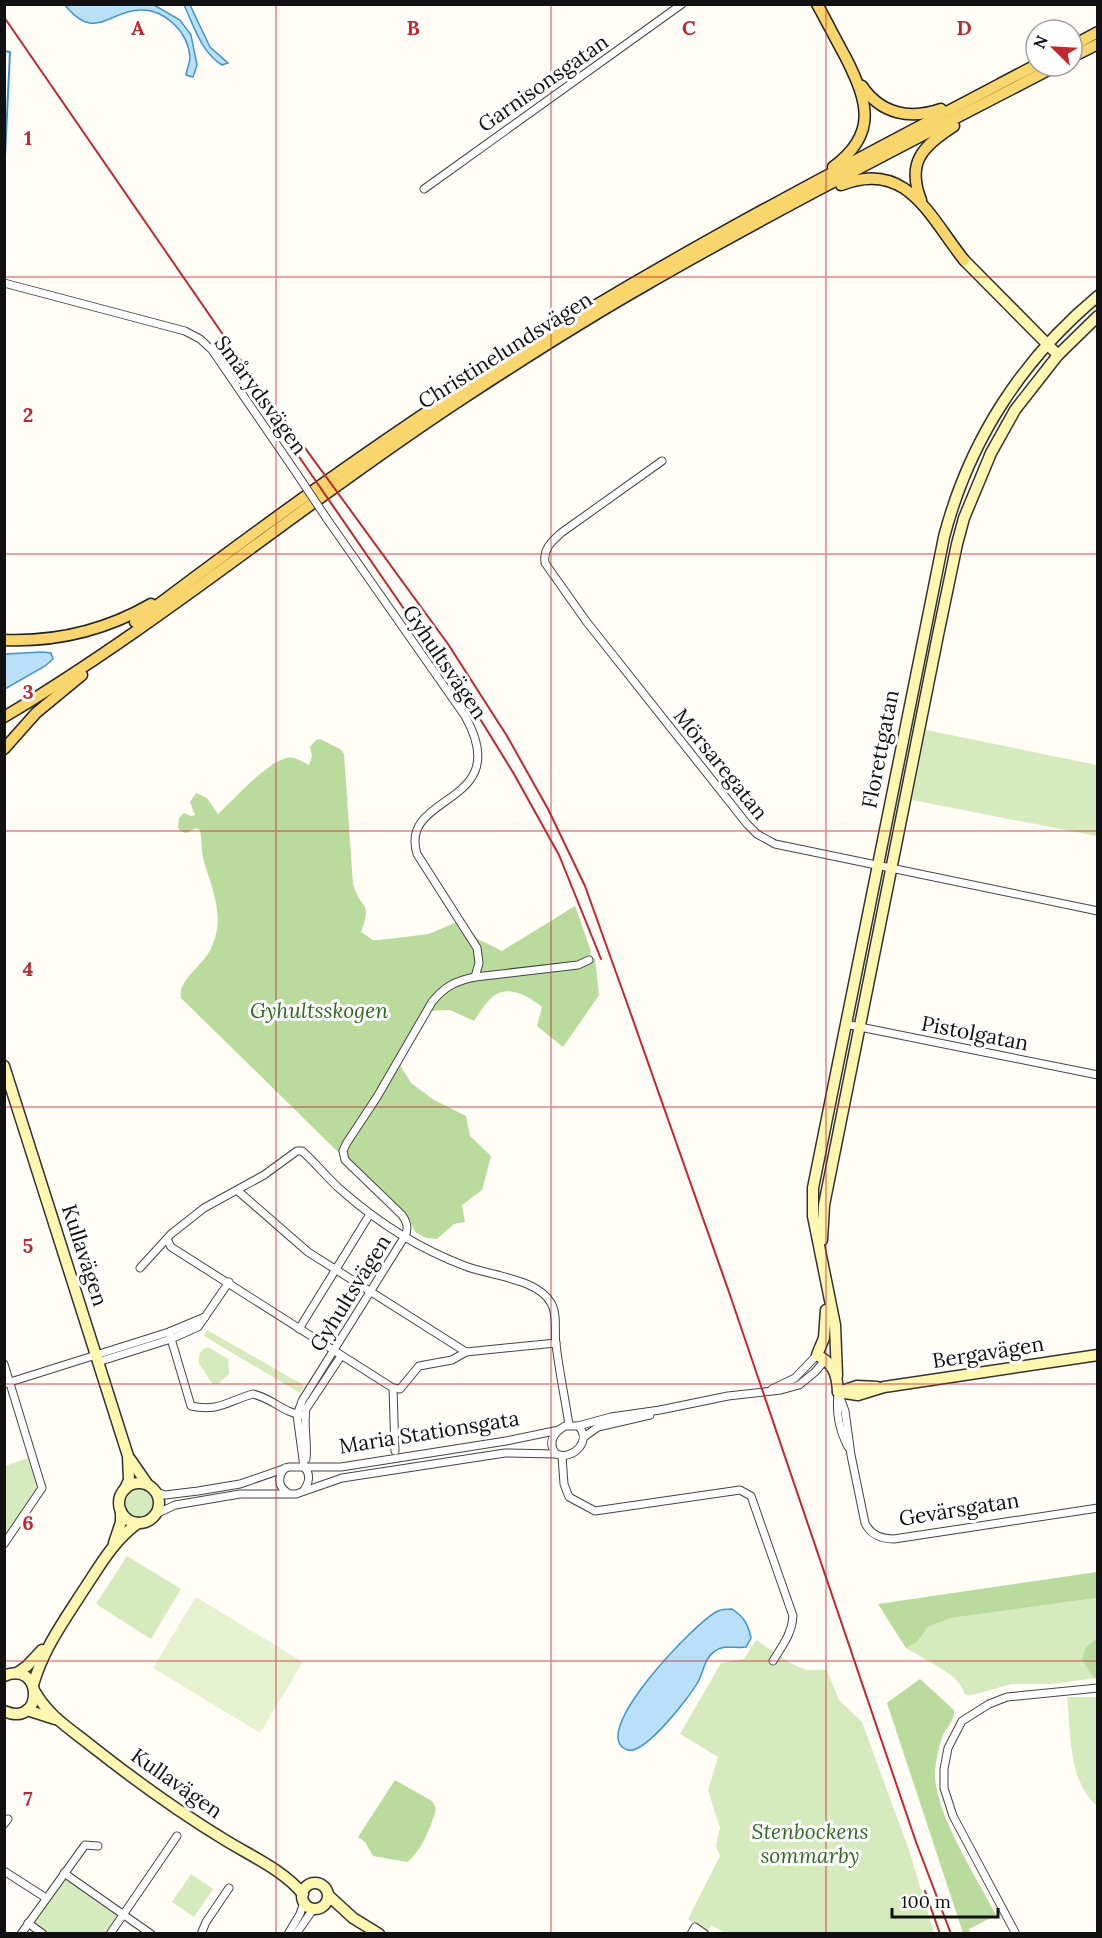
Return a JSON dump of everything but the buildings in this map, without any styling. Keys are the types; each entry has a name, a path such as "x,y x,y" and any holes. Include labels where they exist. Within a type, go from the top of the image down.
{"main road":[{"path":"818,4 855,75 879,105 903,114 931,113 991,88"},
{"path":"1084,40 1098,32"},
{"path":"1084,51 1098,44"},
{"name":"Christinelundsvägen","path":"4,709 39,689 114,638 358,459 452,395 621,290 762,211 1024,71"},
{"path":"762,211 835,166 854,148 864,128 866,111 855,75"},
{"name":"Christinelundsvägen","path":"4,717 40,696 127,637 358,470 457,402 642,287 793,204 1033,78"},
{"path":"924,206 917,190 914,174 915,166 924,152 948,130 1022,84"},
{"path":"793,204 849,182 873,178 901,184 924,206 964,260"},
{"path":"4,640 62,637 99,628 148,606 193,579"},
{"path":"4,749 36,713 127,637"}],"street":[{"name":"Garnisonsgatan","path":"424,189 682,4"},
{"path":"964,260 1058,355"},
{"name":"Smårydsvägen","path":"4,283 185,331 200,339 212,350 349,549"},
{"name":"Florettgatan","path":"837,1376 837,1357 829,1340 822,1255 813,1216 813,1188 944,537 955,498 991,419 1023,372 1047,344 1098,296"},
{"name":"Florettgatan","path":"822,1255 824,1205 954,555 964,518 979,478 1003,430 1031,387 1058,355 1098,316"},
{"name":"Mörsaregatan","path":"662,461 561,533 544,553 545,563 586,621 757,834 775,844 891,870 1098,911"},
{"name":"Gyhultsvägen","path":"349,549 473,730 478,759 472,776 461,791 420,822 414,846 477,948 479,963 475,976"},
{"name":"Gyhultsvägen","path":"301,1415 302,1401 408,1228 404,1218 345,1160 343,1154 344,1146 432,1002 443,989 460,980 475,976 578,965 589,960"},
{"name":"Pistolgatan","path":"845,1024 1098,1075"},
{"name":"Kullavägen","path":"4,1066 128,1456 129,1480 120,1497 121,1522 113,1546"},
{"path":"140,1268 176,1229 204,1208 238,1191 297,1151 303,1151 340,1190 370,1214 405,1236 466,1266 526,1284 542,1292 553,1307 556,1343 569,1425 578,1426 611,1417 781,1390 799,1385 822,1357 829,1340"},
{"path":"238,1191 290,1238 335,1270 466,1352"},
{"path":"299,1329 370,1214"},
{"path":"167,1239 171,1247 393,1388 400,1389 419,1366 452,1360 466,1352 556,1343"},
{"path":"7,1383 198,1327 229,1282"},
{"path":"170,1336 191,1407 206,1410 253,1394 288,1412 301,1415 308,1445 304,1467 309,1478 304,1490"},
{"name":"Bergavägen","path":"838,1392 857,1386 884,1387 1098,1355"},
{"name":"Gyhultsvägen","path":"301,1415 341,1356"},
{"name":"Gevärsgatan","path":"822,1357 834,1368 837,1376 838,1424 851,1455 865,1523 872,1532 885,1539 894,1539 1098,1508"},
{"path":"4,1364 7,1383 42,1488 4,1544"},
{"path":"393,1388 395,1451"},
{"path":"559,1455 576,1452 584,1437 598,1426 660,1410"},
{"name":"Maria Stationsgata","path":"152,1489 169,1495 230,1485 295,1466 341,1467 506,1441 559,1430 569,1425"},
{"path":"578,1426 584,1437"},
{"path":"559,1430 553,1436 552,1449 559,1455 564,1484 569,1497 594,1511 740,1490 751,1496 793,1616 788,1637 773,1661"},
{"name":"Maria Stationsgata","path":"156,1514 175,1505 240,1494 273,1496 296,1494 342,1478 505,1453 559,1455"},
{"name":"Kullavägen","path":"128,1456 152,1489"},
{"path":"285,1468 281,1472 280,1482 284,1491 288,1493"},
{"path":"126,1489 134,1484 152,1489 159,1503 156,1514"},
{"path":"121,1511 128,1520 138,1523"},
{"name":"Kullavägen","path":"156,1514 151,1520 138,1523 113,1546 49,1644 37,1670 34,1688 41,1702 57,1720 135,1780 279,1873 311,1903 353,1918 379,1934"},
{"name":"Kullavägen","path":"9,1675 27,1666 49,1644"},
{"path":"8,1715 27,1710 33,1703 34,1688 28,1678 9,1675"},
{"path":"1016,1934 946,1799 943,1779 948,1748 962,1721 998,1700 1020,1695 1098,1688"},
{"name":"Kullavägen","path":"27,1710 57,1720"},
{"path":"110,1934 177,1836"},
{"path":"21,1934 85,1845 98,1846"},
{"path":"4,1870 46,1898"},
{"path":"64,1873 151,1934"},
{"name":"Kullavägen","path":"279,1873 302,1882 322,1885 328,1895 353,1918"},
{"path":"296,1934 311,1903 306,1887 312,1883"},
{"path":"202,1933 206,1922 229,1888"},
{"path":"288,1934 311,1903 326,1902 328,1895"},
{"path":"28,1923 44,1934"},
{"path":"693,1930 705,1934"}],"green space":[{"path":"926,730 1097,765 1097,836 912,800"},
{"name":"Gyhultsskogen","path":"320,739 340,749 344,754 353,884 366,910 361,932 373,940 429,934 461,920 478,939 502,951 575,906 591,951 590,954 595,959 599,995 563,1047 537,1026 542,1007 524,995 511,991 491,998 474,1021 450,1010 429,1011 398,1062 411,1083 434,1100 466,1116 470,1136 491,1156 482,1190 462,1205 465,1222 454,1224 437,1239 426,1238 415,1232 405,1212 346,1156 337,1151 181,998 183,984 213,944 218,922 216,901 203,858 200,830 196,828 186,833 180,831 179,818 184,813 195,815 190,802 196,793 207,798 218,814 241,791 279,761 293,758 309,765 312,756 310,747"},
{"path":"207,1330 305,1386 300,1393 204,1336"},
{"path":"208,1347 228,1359 229,1374 218,1384 213,1384 199,1364 200,1353"},
{"path":"28,1458 37,1487 5,1535 5,1466"},
{"path":"140,1488 151,1492 155,1503 151,1514 140,1518 129,1514 125,1503 129,1492"},
{"path":"127,1556 181,1589 151,1639 96,1604"},
{"path":"1097,1572 1097,1598 951,1618 928,1627 917,1642 906,1648 878,1604"},
{"path":"196,1597 303,1662 260,1733 153,1668"},
{"path":"1097,1598 1097,1678 1050,1684 1012,1684 968,1696 966,1694 966,1696 955,1678 906,1648 917,1642 928,1627 951,1618"},
{"name":"Stenbockens sommarby","path":"756,1640 794,1665 807,1670 827,1670 839,1700 862,1722 909,1850 934,1933 725,1933 711,1925 708,1931 688,1919 720,1856 716,1846 720,1828 708,1790 718,1757 680,1734 721,1663 744,1659"},
{"path":"1097,1640 1098,1678 1094,1678 1082,1660 1086,1647"},
{"path":"920,1679 954,1710 938,1753 935,1771 936,1787 948,1824 996,1915 969,1929 970,1933 963,1933 887,1703"},
{"path":"1067,1697 1097,1697 1097,1806 1088,1796 1076,1770"},
{"path":"395,1780 432,1801 436,1808 425,1838 417,1852 407,1862 373,1856 365,1842 358,1837"},
{"path":"191,1874 213,1889 194,1917 172,1902"},
{"path":"65,1877 118,1916 106,1933 49,1933 33,1922"}],"water":[{"path":"65,5 154,5 180,20 191,35 197,65 193,77 186,75 190,57 185,39 174,24 158,13 129,11 94,23 85,22"},
{"path":"184,5 190,5 210,47 228,63 222,65 203,46"},
{"path":"51,653 53,659 5,689 5,654"},
{"path":"732,1609 745,1621 748,1629 751,1638 746,1647 723,1648 711,1654 700,1678 677,1711 645,1743 636,1749 628,1750 618,1741 621,1724 649,1679 706,1619 720,1610"}],"waterway":[{"path":"4,51 10,52 4,177"}],"railway":[{"path":"4,17 235,352 448,644 507,736 548,809 585,886 627,1003 730,1295 916,1842 951,1934"},
{"path":"282,432 482,722 514,774 559,855 601,959"},
{"path":"925,1891 940,1934"}]}
